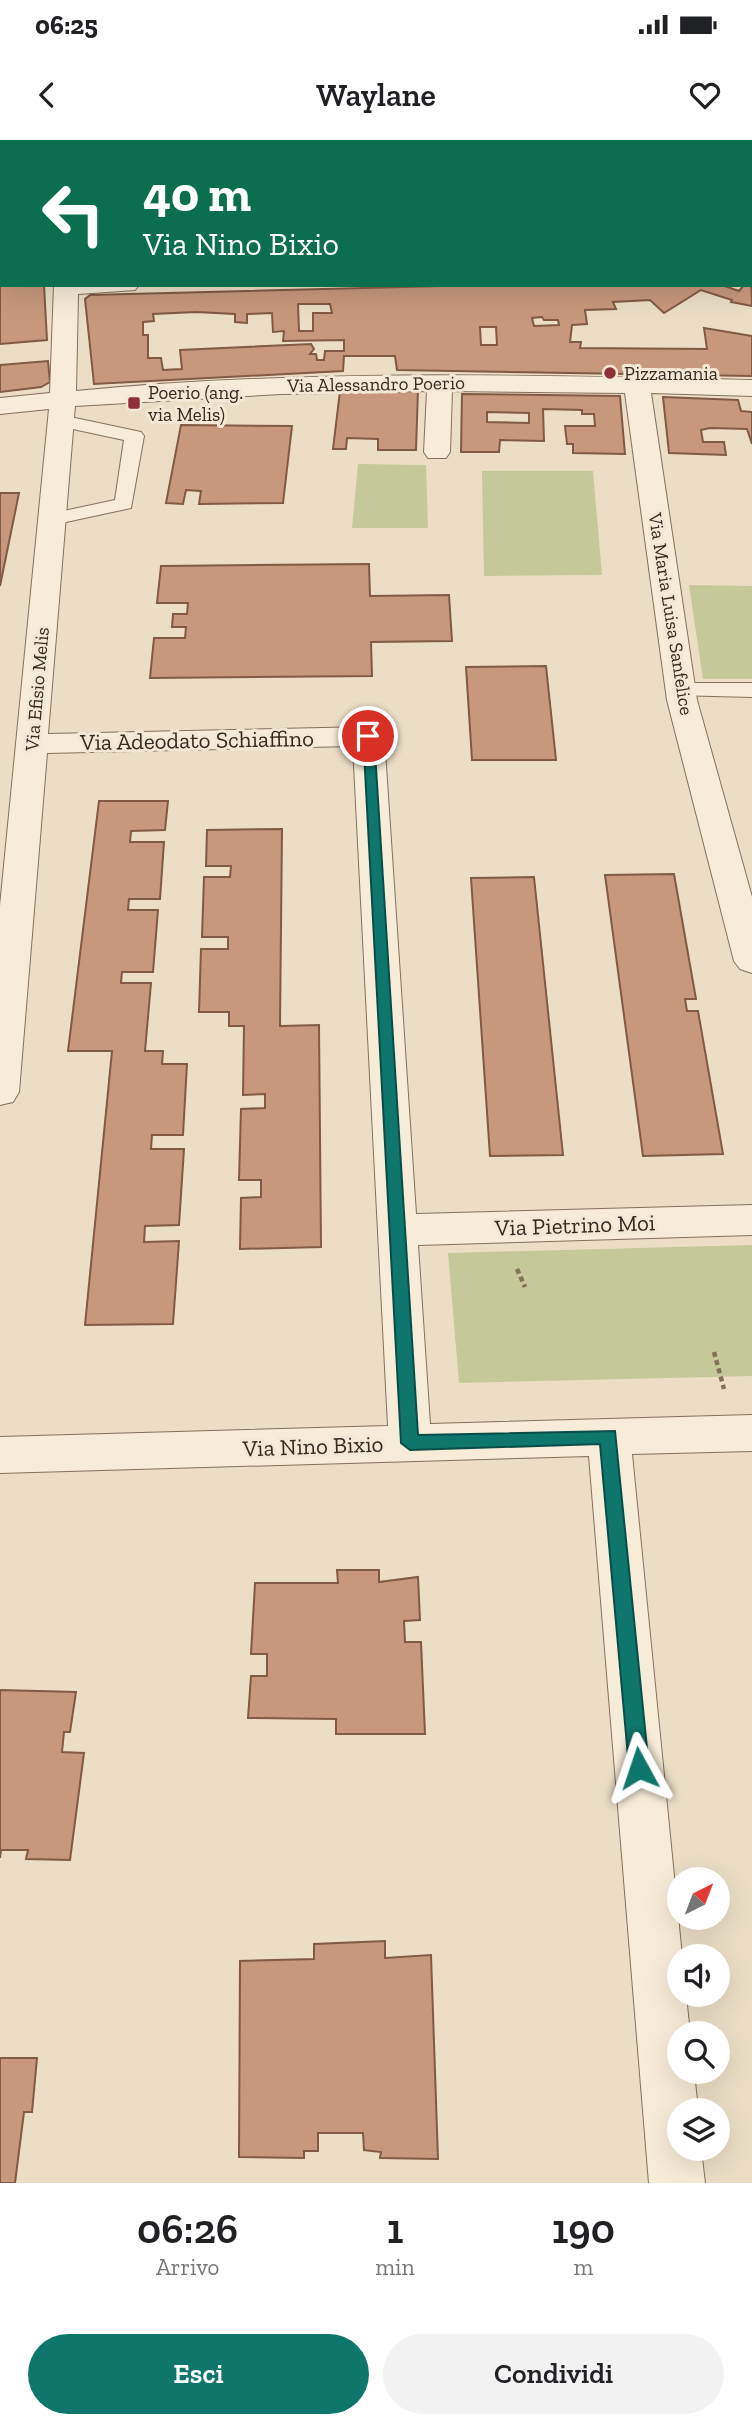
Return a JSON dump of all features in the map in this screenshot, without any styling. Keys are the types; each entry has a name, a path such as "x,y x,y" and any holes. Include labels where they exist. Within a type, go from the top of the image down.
{"street":[{"name":"Via Efisio Melis","path":"0,1092 5,974 32,744 62,409 66,287"},
{"name":"Via Alessandro Poerio","path":"0,406 62,409 372,381 752,388"},
{"path":"437,452 440,382"},
{"name":"Via Maria Luisa Sanfelice","path":"638,385 681,690 752,961"},
{"name":"Via Adeodato Schiaffino","path":"32,744 368,736 410,1443"},
{"name":"Via Pietrino Moi","path":"398,1230 752,1220"},
{"name":"Via Nino Bixio","path":"0,1455 752,1433"},
{"path":"609,1437 677,2183"}],"lane":[{"path":"52,519 124,504 134,436 62,409"},
{"path":"681,690 752,690"}],"green space":[{"path":"358,464 426,465 428,528 352,528"},
{"path":"482,471 593,471 602,575 484,576"},
{"path":"689,585 752,586 752,679 703,679"},
{"path":"752,1245 752,1376 459,1383 448,1253"}],"building":[{"path":"0,287 44,287 47,340 0,344"},
{"path":"404,287 728,287 739,291 742,287 751,287 752,306 731,302 732,300 701,290 664,313 650,300 613,302 616,309 585,310 587,324 572,325 570,342 581,342 580,348 707,349 704,328 752,336 752,376 397,370 395,356 344,356 343,371 94,384 85,299 90,295","holes":["298,304 330,304 332,313 313,313 313,331 299,331","272,313 273,332 284,331 283,341 344,340 344,351 325,351 324,360 317,360 316,354 310,354 314,349 311,344 180,350 182,369 163,370 161,358 148,358 148,335 143,335 143,322 154,321 153,314 235,314 235,322 247,323 247,314","542,317 544,320 558,320 559,325 534,326 532,318","480,327 496,327 497,345 481,345"]},
{"path":"48,361 50,382 41,387 0,392 0,365"},
{"path":"418,390 416,450 378,450 378,439 347,438 346,449 333,449 340,391"},
{"path":"462,394 620,396 625,454 573,453 573,444 567,444 565,426 595,426 594,414 582,414 582,410 543,409 544,441 500,440 499,452 461,452","holes":["487,412 529,413 529,423 487,422"]},
{"path":"663,397 738,400 741,411 752,412 752,444 747,429 710,428 701,430 703,442 724,442 726,455 669,453"},
{"path":"181,425 292,426 283,503 199,504 201,491 186,490 183,504 166,503"},
{"path":"0,493 19,493 0,586"},
{"path":"369,564 370,596 449,595 452,641 371,642 372,676 150,678 154,638 185,638 186,627 172,627 173,614 187,614 188,603 157,603 161,566"},
{"path":"546,666 556,760 472,760 466,667"},
{"path":"99,801 168,801 165,830 131,831 130,842 164,842 160,899 129,899 128,910 158,910 153,972 122,972 121,983 151,983 145,1051 163,1051 162,1064 187,1064 183,1135 152,1135 151,1149 184,1149 179,1225 145,1226 144,1242 179,1241 173,1324 85,1325 112,1051 68,1051"},
{"path":"282,829 280,1026 319,1025 321,1247 240,1249 241,1198 261,1197 261,1180 239,1180 241,1109 265,1108 265,1094 243,1095 244,1026 229,1026 229,1012 199,1012 201,949 228,949 228,937 202,937 204,877 230,877 231,866 206,866 207,830"},
{"path":"674,874 696,999 685,999 687,1011 698,1011 723,1154 643,1156 605,875"},
{"path":"534,877 563,1155 490,1156 471,878"},
{"path":"337,1570 379,1570 379,1582 418,1577 420,1620 404,1621 405,1642 421,1642 425,1734 336,1734 336,1719 248,1718 251,1676 267,1676 267,1654 251,1654 255,1583 338,1583"},
{"path":"0,1690 76,1692 70,1732 64,1732 62,1752 84,1753 70,1860 26,1859 28,1850 1,1850 0,1858"},
{"path":"385,1941 385,1958 431,1955 438,2159 380,2158 381,2152 364,2150 363,2133 318,2133 318,2151 304,2151 304,2158 239,2157 240,1961 314,1959 314,1944"},
{"path":"0,2058 37,2058 32,2112 24,2112 15,2183 0,2183"}],"place":[{"name":"Pizzamania","path":"610,373"},
{"name":"Poerio (ang. via Melis)","path":"134,403"}],"route":[{"path":"368,736 410,1443 609,1437 639,1768"}]}
